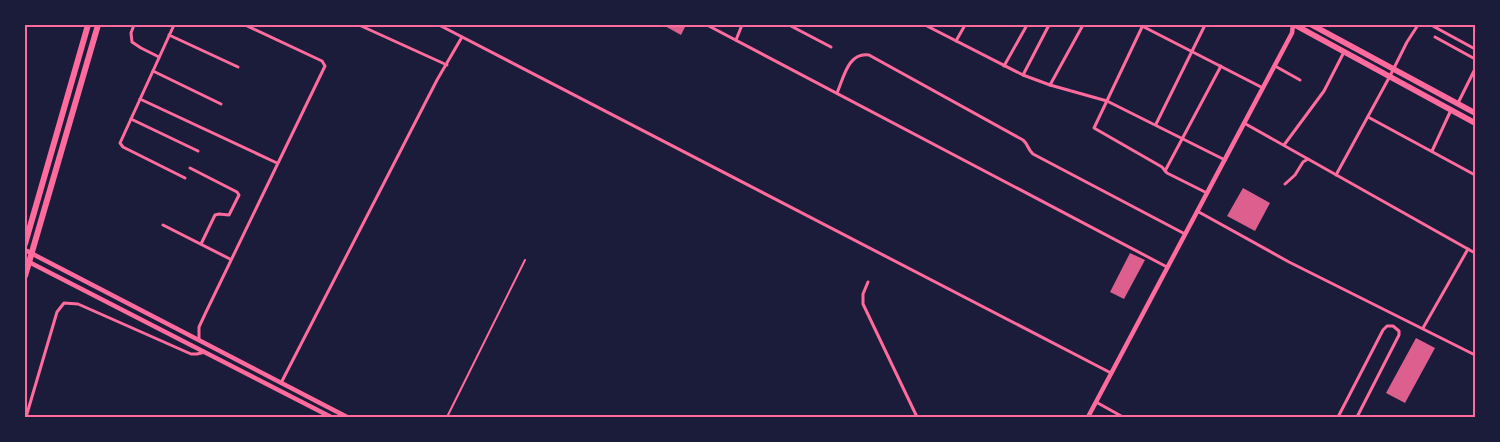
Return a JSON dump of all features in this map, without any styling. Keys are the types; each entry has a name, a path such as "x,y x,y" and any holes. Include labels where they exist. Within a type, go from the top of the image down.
{"highway":[{"path":"25,244 88,25"},
{"path":"25,276 98,25"},
{"path":"1312,25 1475,113"},
{"path":"1297,26 1475,123"}],"street":[{"path":"134,25 131,33 132,42 159,57"},
{"path":"174,25 121,141 121,145 185,178"},
{"path":"199,340 199,327 230,259 324,70 322,61 245,25"},
{"path":"359,25 447,65"},
{"path":"439,25 1111,373"},
{"path":"707,25 1167,267"},
{"path":"736,40 742,25"},
{"path":"789,25 831,47"},
{"path":"924,25 1023,75 1050,85 1107,101 1225,160"},
{"path":"934,29 936,25"},
{"path":"956,41 965,25"},
{"path":"1004,66 1027,25"},
{"path":"1023,75 1049,25"},
{"path":"1050,85 1083,25"},
{"path":"1207,193 1165,171 1162,167 1094,129 1094,125 1142,25 1263,88"},
{"path":"1156,124 1206,25"},
{"path":"1336,176 1407,42 1418,25"},
{"path":"1432,25 1475,48"},
{"path":"1096,417 1089,415 1297,26"},
{"path":"169,35 238,67"},
{"path":"281,383 437,80 462,37"},
{"path":"1435,38 1475,59"},
{"path":"1284,145 1324,91 1344,52"},
{"path":"837,93 852,59 858,55 869,55 1023,140 1033,154 1185,234"},
{"path":"1165,171 1221,66"},
{"path":"1274,66 1300,80"},
{"path":"1458,103 1475,69"},
{"path":"153,71 220,104"},
{"path":"140,99 277,163"},
{"path":"1432,151 1452,110"},
{"path":"1368,117 1475,175"},
{"path":"131,119 198,151"},
{"path":"1244,123 1475,253"},
{"path":"1285,184 1295,176 1302,162 1309,158"},
{"path":"190,168 240,195 231,214 215,215 200,244"},
{"path":"1197,211 1290,262 1475,356"},
{"path":"163,225 230,259"},
{"path":"1423,328 1468,249"},
{"path":"25,250 347,417"},
{"path":"25,260 331,417"},
{"path":"1475,267 1475,274"},
{"path":"868,282 863,294 863,304 917,417"},
{"path":"26,417 57,312 64,303 78,304 191,354 206,352"},
{"path":"1338,417 1383,330 1387,326 1393,326 1399,331 1398,340 1357,417"},
{"path":"1096,402 1123,417"}],"lane":[{"path":"446,417 525,260"}],"building":[{"path":"663,25 686,25 681,35"},
{"path":"1243,188 1270,203 1255,231 1227,216"},
{"path":"1130,253 1145,260 1124,299 1110,292"},
{"path":"1416,338 1435,348 1405,403 1386,393"}]}
